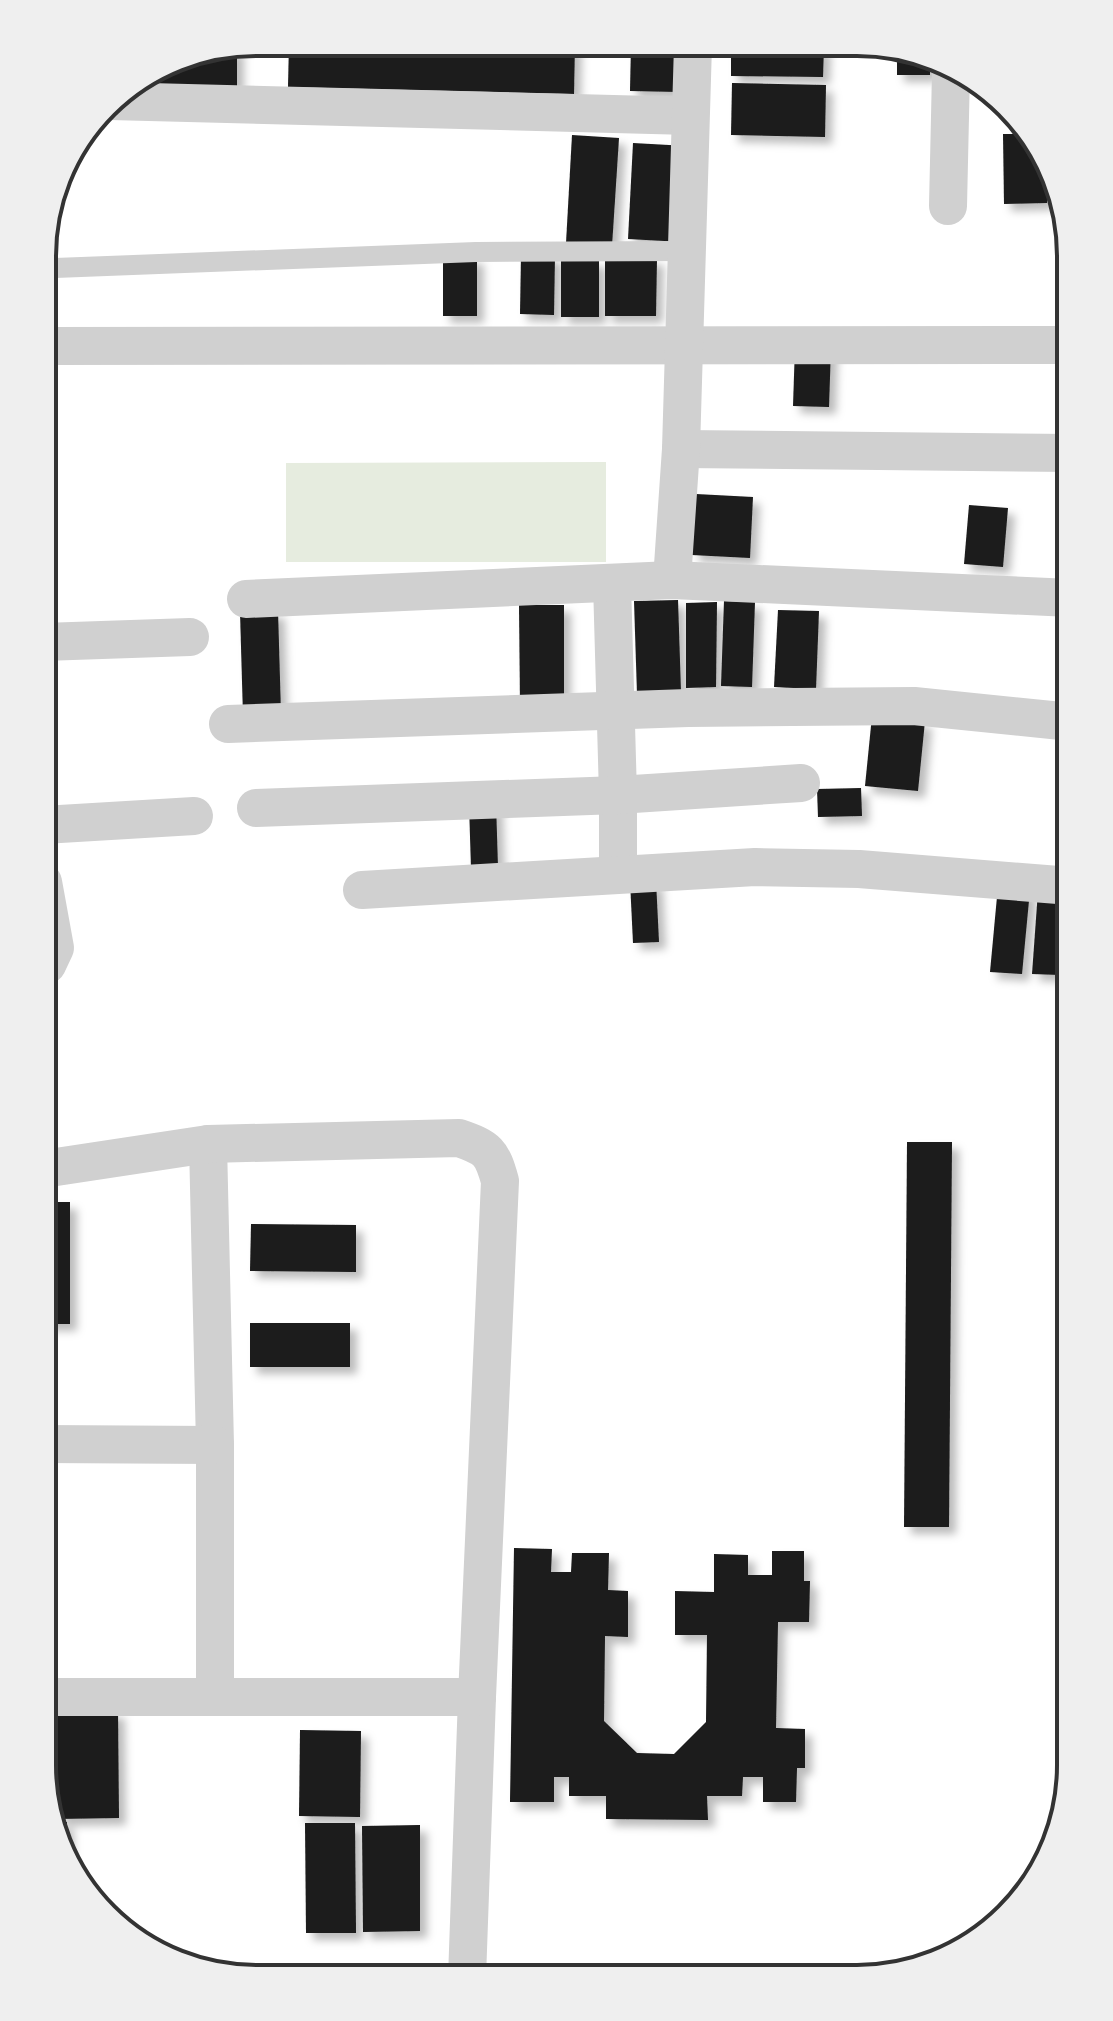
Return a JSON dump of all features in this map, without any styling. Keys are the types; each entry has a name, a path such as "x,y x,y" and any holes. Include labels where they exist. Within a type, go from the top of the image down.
{"street":[{"path":"672,580 681,449 693,56"},
{"path":"948,206 951,80"},
{"path":"129,101 690,116"},
{"path":"56,346 1057,345"},
{"path":"681,449 1057,453"},
{"path":"246,599 672,580 1057,597"},
{"path":"612,583 618,874"},
{"path":"56,642 190,637"},
{"path":"228,724 688,708 914,706 1057,721"},
{"path":"256,808 618,795 801,783"},
{"path":"56,824 194,816"},
{"path":"362,890 755,867 859,869 1057,885"},
{"path":"56,1167 208,1144 459,1138 481,1146 494,1160 500,1181 467,1965"},
{"path":"208,1144 215,1445 215,1697"},
{"path":"56,1444 215,1445"},
{"path":"56,1697 477,1697"}],"lane":[{"path":"56,268 476,252 686,251"}],"shaded area":[{"path":"606,462 606,562 286,562 286,463"}],"building":[{"path":"289,56 575,56 574,94 288,87"},
{"path":"631,56 680,56 679,92 630,91"},
{"path":"731,56 824,56 823,77 731,76"},
{"path":"237,57 237,86 154,84 192,67"},
{"path":"897,60 930,71 930,75 897,75"},
{"path":"732,83 826,85 825,137 731,135"},
{"path":"1003,134 1015,134 1036,168 1047,203 1004,204"},
{"path":"572,135 619,138 612,246 566,243"},
{"path":"633,143 687,146 683,242 628,239"},
{"path":"521,255 555,255 554,315 520,314"},
{"path":"443,257 477,257 477,316 443,316"},
{"path":"657,258 656,316 605,316 605,259"},
{"path":"561,260 599,260 599,317 561,317"},
{"path":"795,346 831,347 829,407 793,406"},
{"path":"696,494 753,497 750,558 692,555"},
{"path":"969,505 1008,508 1003,567 964,564"},
{"path":"678,600 681,692 637,694 634,601"},
{"path":"724,601 755,602 752,687 721,686"},
{"path":"717,602 716,687 686,688 686,603"},
{"path":"519,605 564,605 564,705 520,706"},
{"path":"778,610 819,611 816,689 774,687"},
{"path":"278,611 281,714 243,716 240,612"},
{"path":"872,716 925,721 918,791 865,786"},
{"path":"861,788 862,816 818,817 817,789"},
{"path":"496,804 498,868 471,869 469,805"},
{"path":"630,881 656,881 659,942 633,943"},
{"path":"998,886 1030,890 1022,974 990,972"},
{"path":"1038,891 1057,892 1057,975 1032,974"},
{"path":"907,1142 952,1142 949,1527 904,1527"},
{"path":"56,1202 70,1202 70,1324 56,1324"},
{"path":"251,1224 356,1225 356,1272 250,1271"},
{"path":"250,1323 350,1323 350,1367 250,1367"},
{"path":"514,1548 552,1549 551,1572 571,1572 572,1553 609,1553 608,1590 628,1591 628,1637 605,1636 604,1721 637,1753 674,1754 706,1722 707,1635 675,1635 675,1591 714,1592 714,1554 748,1555 748,1575 772,1575 772,1551 804,1551 804,1581 810,1581 809,1622 778,1622 776,1728 805,1729 805,1768 797,1768 796,1802 763,1802 763,1777 743,1777 742,1796 707,1796 708,1820 606,1819 606,1796 569,1796 569,1777 554,1777 554,1802 510,1802"},
{"path":"118,1711 119,1818 64,1819 57,1772 56,1712"},
{"path":"300,1730 361,1731 360,1817 299,1816"},
{"path":"305,1823 355,1823 356,1933 306,1933"},
{"path":"420,1825 420,1931 363,1932 362,1826"}]}
